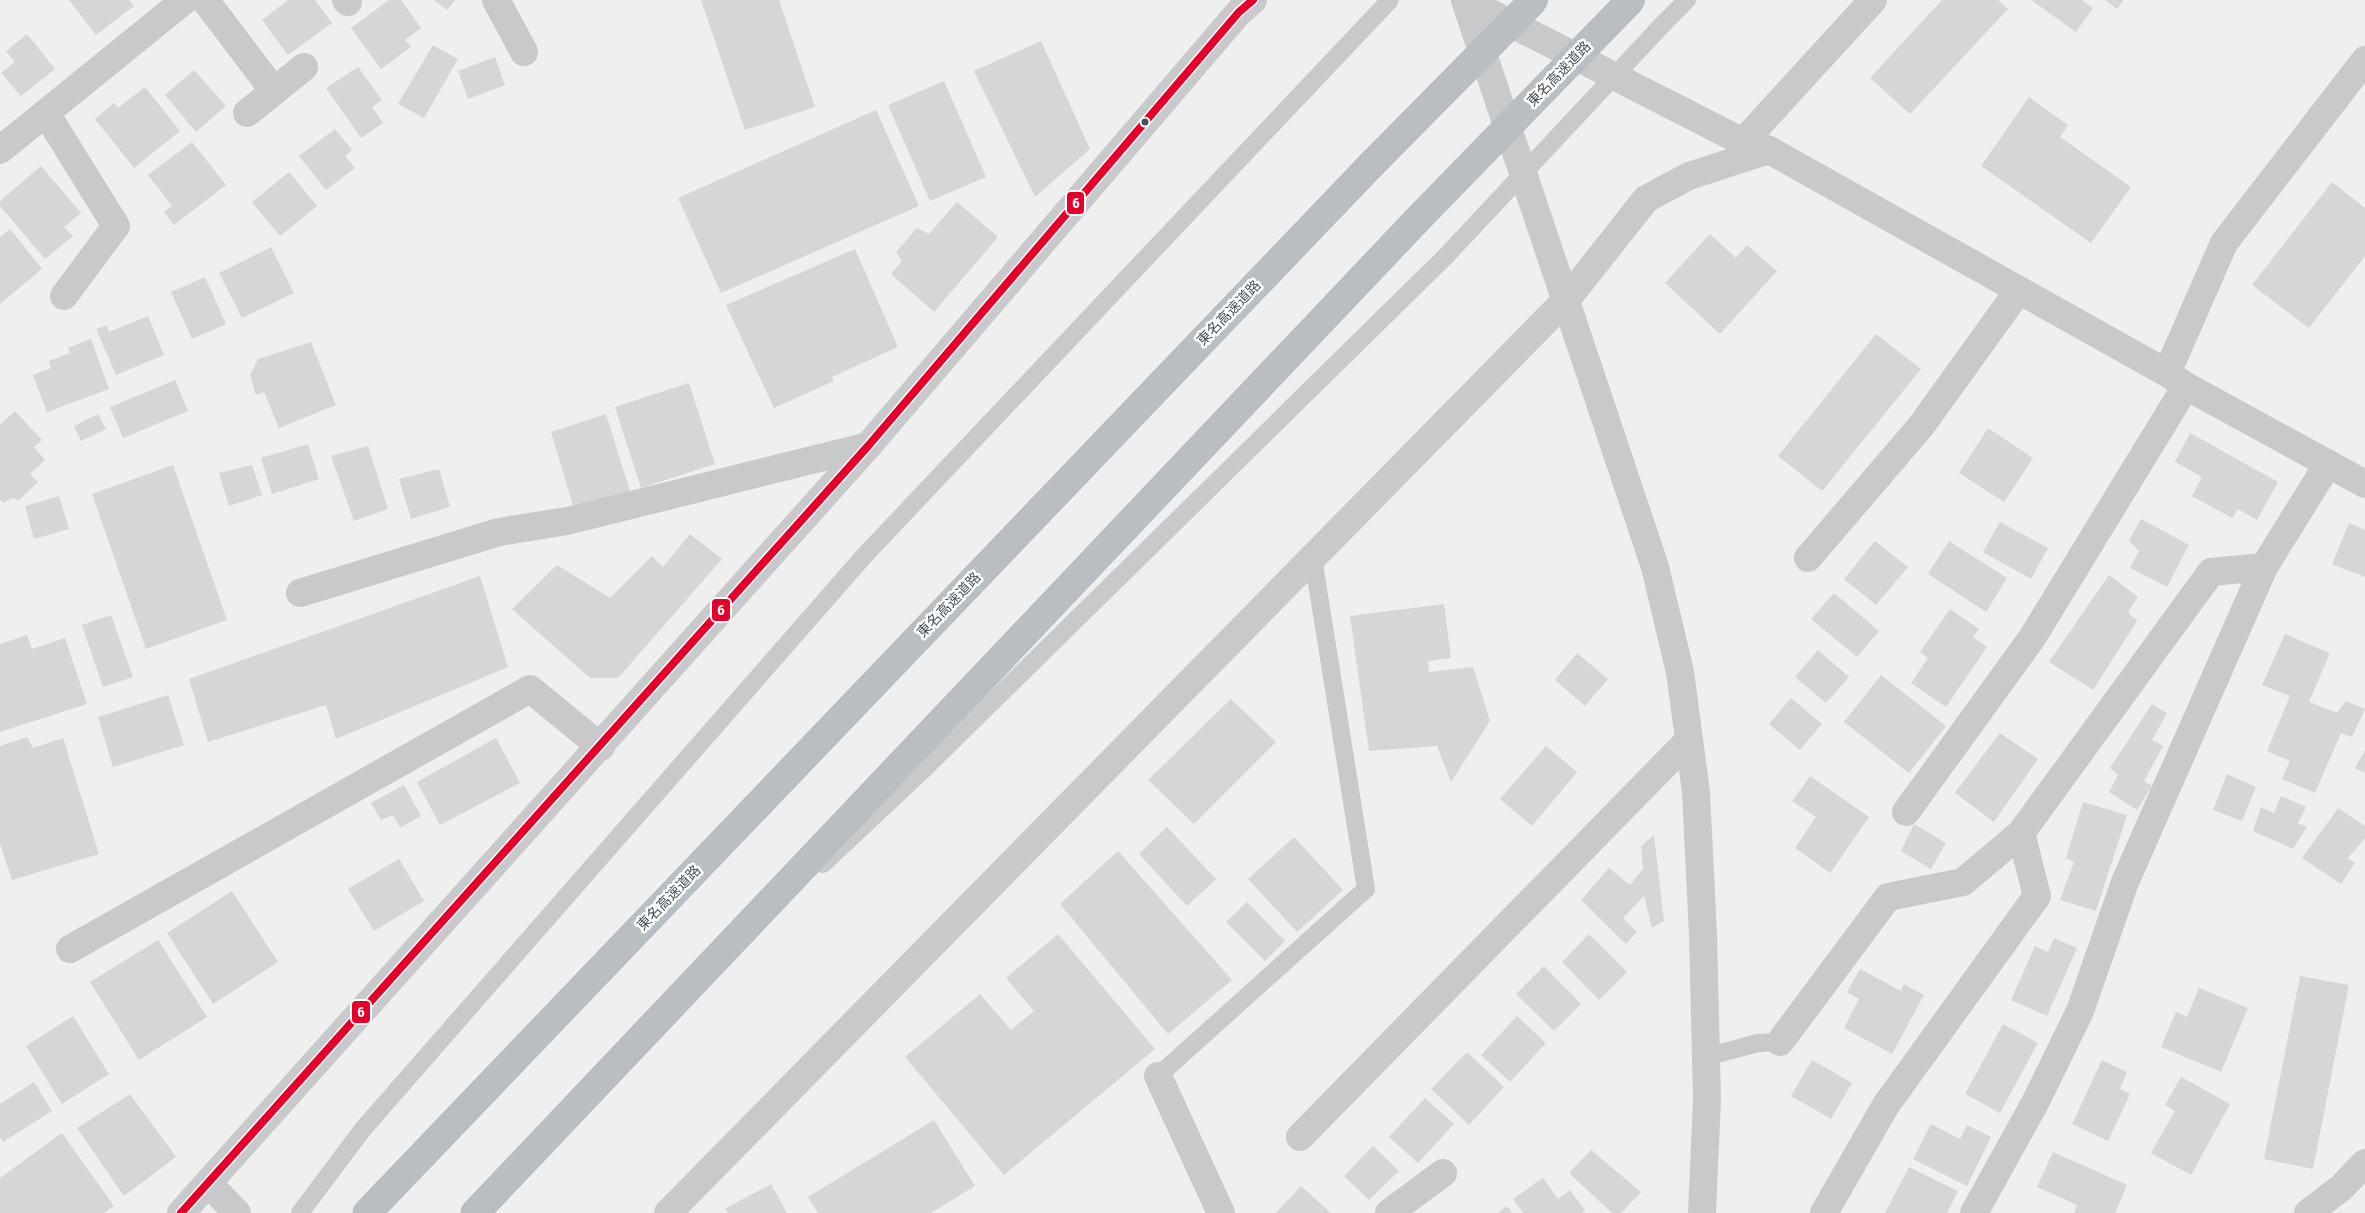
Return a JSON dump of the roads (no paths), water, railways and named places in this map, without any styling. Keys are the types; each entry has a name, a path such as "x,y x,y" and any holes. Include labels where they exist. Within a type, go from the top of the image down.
{"highway":[{"name":"東名高速道路","path":"367,1213 1371,165 1534,0"},
{"name":"東名高速道路","path":"475,1213 1418,219 1631,0"}],"street":[{"path":"0,150 185,0"},
{"path":"206,0 274,91"},
{"path":"496,0 524,52"},
{"path":"181,1213 601,747 868,446 1238,12 1253,0"},
{"path":"1702,1213 1707,1099 1696,792 1680,672 1655,568 1567,299 1465,0 1742,142 1769,150 2365,484"},
{"path":"1742,142 1873,0"},
{"path":"1906,812 2032,638 2176,379 2224,244 2365,60"},
{"path":"247,113 304,67"},
{"path":"46,113 116,226 64,296"},
{"path":"668,1213 1567,299 1646,199 1689,176 1769,150"},
{"path":"1808,558 1921,426 2019,290"},
{"path":"300,593 499,532 567,521 868,446"},
{"path":"1974,1213 2036,1101 2080,1011 2125,882 2264,567 2328,464"},
{"path":"1780,1042 1888,897 1963,882 2021,833 2211,572 2264,567"},
{"path":"70,949 530,689 601,747"},
{"path":"1300,1137 1689,740"},
{"path":"1824,1213 1886,1105 2037,896 2021,833"},
{"path":"1158,1076 1221,1213"},
{"path":"2308,1213 2341,1188 2365,1163"},
{"path":"1389,1213 1443,1173"},
{"path":"209,1184 236,1213"}],"lane":[{"path":"300,1213 363,1129 864,556 1390,0"},
{"path":"659,1018 930,763 1446,256 1687,0"},
{"path":"1158,1076 1366,890 1313,558"},
{"path":"1706,1057 1758,1042 1780,1042"}]}
